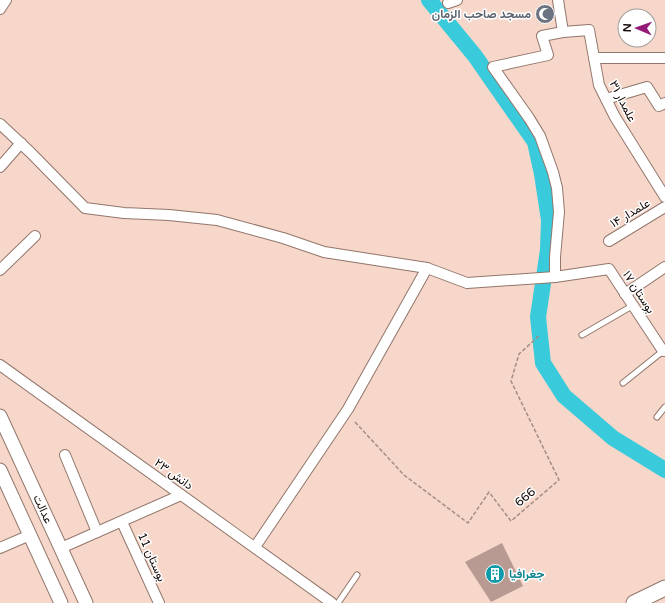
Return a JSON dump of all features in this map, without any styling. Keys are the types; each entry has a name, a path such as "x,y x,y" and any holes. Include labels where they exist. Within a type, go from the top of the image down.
{"main road":[{"path":"634,603 665,588"}],"street":[{"path":"0,10 6,0"},
{"path":"558,0 563,32"},
{"name":"علمدار ۳۱","path":"555,277 555,257 560,212 553,172 540,136 493,67 548,55 542,36 563,32 589,30 600,85 606,99 616,117 661,181 665,197"},
{"path":"594,58 665,58"},
{"path":"606,99 647,87 659,106 665,103"},
{"path":"0,124 85,208 124,213 169,215 217,220 283,238 324,252 428,268 467,283 555,277"},
{"path":"0,167 20,143"},
{"name":"علمدار ۱۴","path":"609,241 665,207"},
{"path":"0,270 35,236"},
{"path":"625,294 665,267"},
{"path":"255,547 348,409 428,268"},
{"name":"بوستان ۱۷","path":"555,277 609,269 632,306 664,351"},
{"name":"دانش ۲۳","path":"0,365 332,603"},
{"name":"عدالت","path":"0,416 86,603"},
{"path":"65,455 97,532"},
{"name":"عدالت","path":"0,470 61,603"},
{"path":"61,548 182,495"},
{"name":"بوستان 11","path":"122,522 159,603"},
{"path":"0,548 30,536"}],"lane":[{"path":"582,335 632,306"},
{"path":"623,383 664,351"},
{"path":"657,417 665,407"},
{"path":"338,603 358,575"}],"path":[{"name":"666","path":"355,422 404,475 468,524 489,492 510,521 559,480 512,381 519,354 540,335"}],"building":[{"name":"جغرافیا","path":"502,543 523,586 491,602 465,562"}],"waterway":[{"path":"429,0 475,56 535,142 542,174 549,220 548,250 538,317 543,363 564,396 613,438 665,470"}],"place":[{"name":"مسجد صاحب الزمان","path":"545,14"},
{"name":"جغرافیا","path":"495,574"}]}
